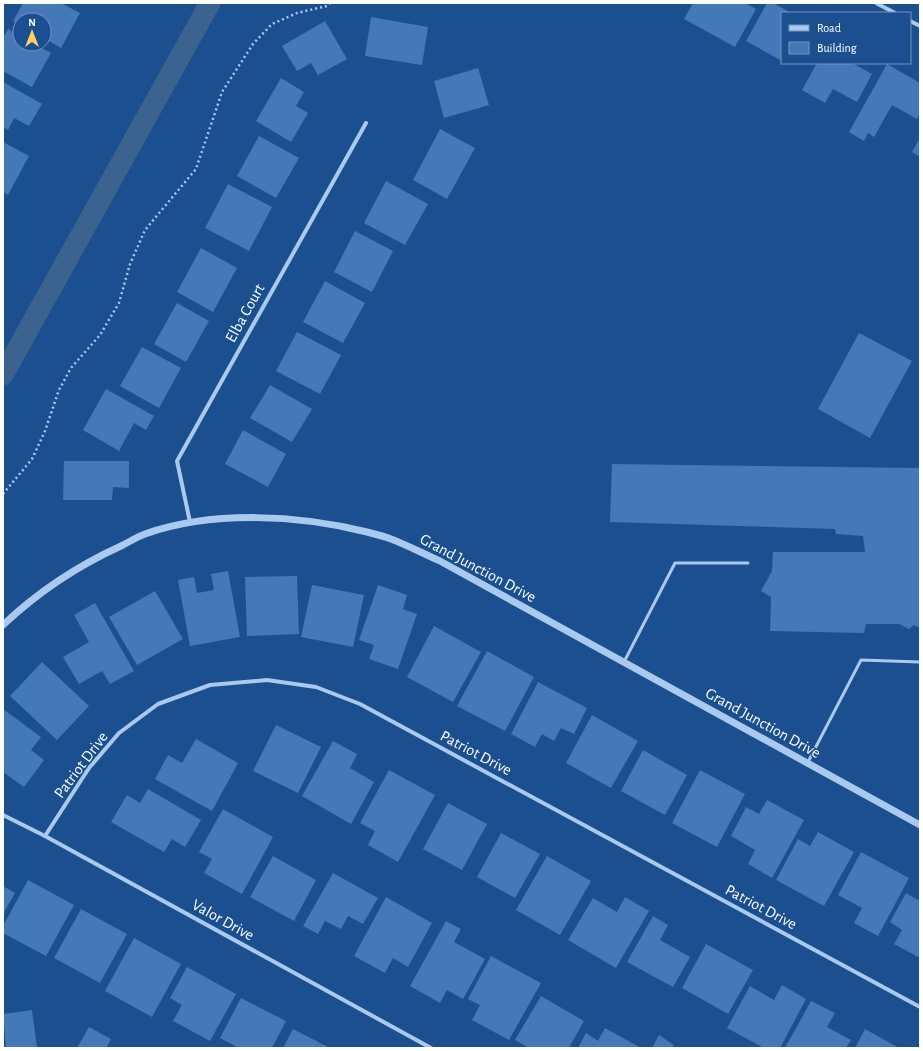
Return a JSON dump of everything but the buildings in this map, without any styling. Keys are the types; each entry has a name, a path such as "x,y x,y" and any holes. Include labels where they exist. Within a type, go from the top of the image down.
{"street":[{"path":"876,3 893,12"},
{"path":"911,22 920,26"},
{"name":"Elba Court","path":"190,522 177,461 366,123"},
{"name":"Grand Junction Drive","path":"3,625 24,605 59,580 106,553 145,534 190,522 245,518 295,519 343,526 390,538 440,561 920,825"},
{"name":"Patriot Drive","path":"45,836 89,768 119,733 158,704 210,685 267,680 316,687 360,704 920,1007"},
{"name":"Valor Drive","path":"3,815 45,836 431,1048"}],"lane":[{"path":"624,662 675,563 748,563"},
{"path":"807,763 861,660 920,662"}],"path":[{"path":"3,494 32,459 45,431 59,390 71,368 100,335 119,303 130,264 145,230 196,169 222,92 253,44 272,24 297,14 327,6 330,3"}],"waterway":[{"path":"3,375 210,3"}]}
